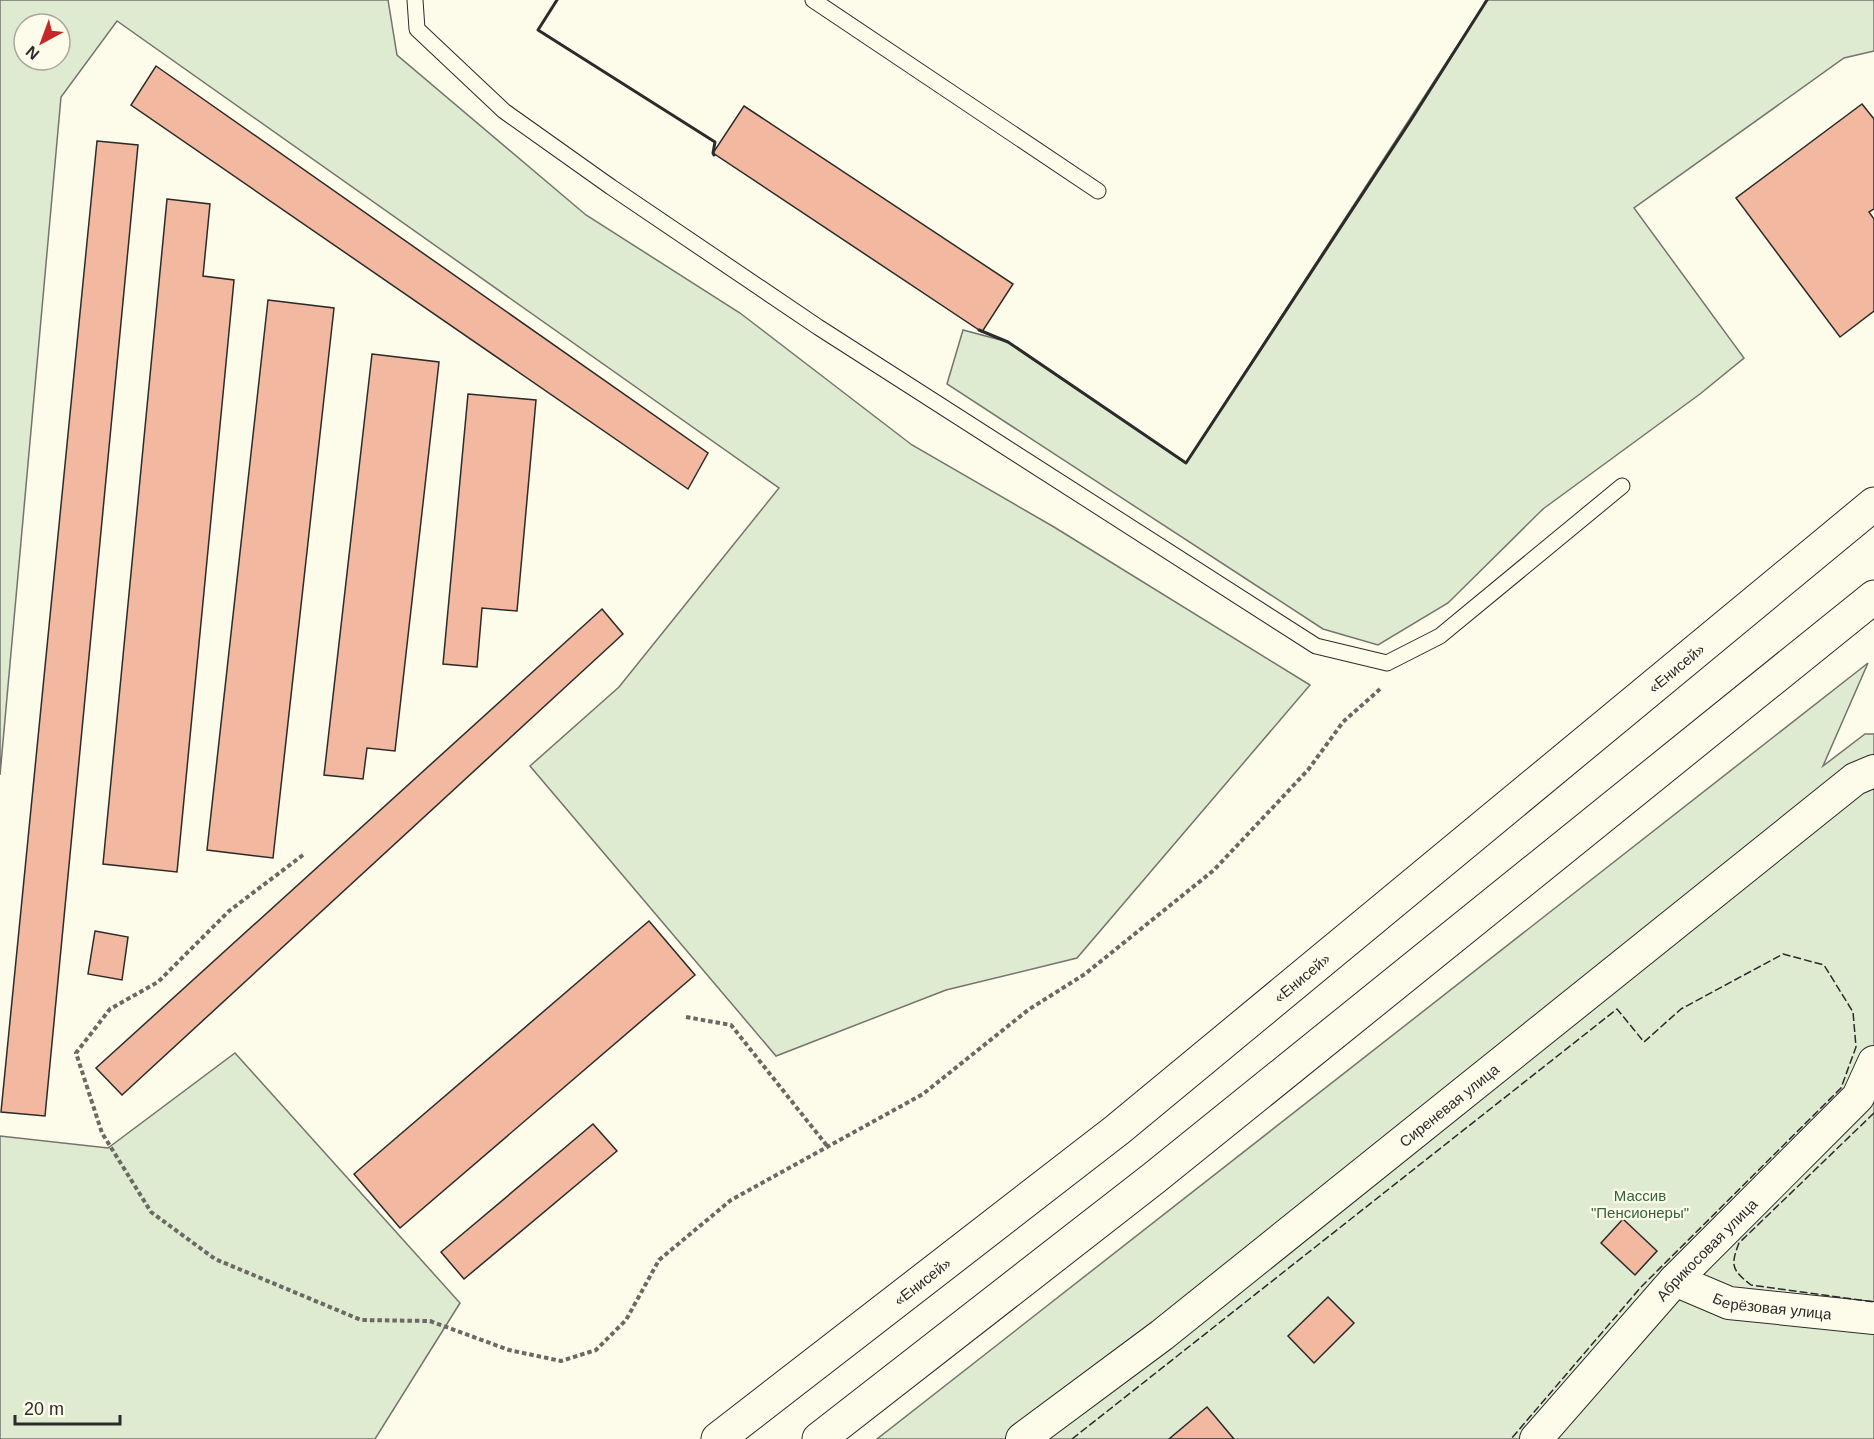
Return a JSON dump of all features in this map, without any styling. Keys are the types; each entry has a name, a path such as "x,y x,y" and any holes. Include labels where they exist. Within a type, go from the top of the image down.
{"highway":[{"name":"«Енисей»","path":"718,1439 1117,1130 1874,504"},
{"path":"819,1439 1154,1178 1874,597"}],"street":[{"name":"Сиреневая улица","path":"1022,1439 1172,1328 1856,779 1874,771"},
{"name":"Абрикосовая улица","path":"1536,1439 1675,1280 1858,1097 1874,1062"},
{"name":"Берёзовая улица","path":"1675,1280 1729,1303 1874,1318"}],"lane":[{"path":"416,0 417,29 504,111 611,187 818,327 1316,646 1387,663 1440,636 1622,486"},
{"path":"813,0 1098,191"}],"path":[{"path":"303,855 229,911 158,982 110,1009 76,1053 102,1133 151,1212 215,1259 361,1320 430,1321 509,1350 561,1361 596,1350 626,1320 659,1260 730,1200 923,1094 1028,1010 1085,974 1214,870 1308,770 1343,722 1387,683"},
{"path":"686,1017 731,1025 828,1147"}],"green space":[{"path":"0,0 388,0 397,55 586,215 740,313 912,445 1054,527 1310,685 1077,958 946,990 776,1056 530,766 619,687 779,488 117,21 61,97 0,775"},
{"path":"1487,0 1874,0 1874,51 1844,58 1634,208 1744,358 1700,394 1543,509 1448,603 1378,645 1323,629 947,384 963,330 1008,342 1186,463"},
{"name":"Массив \"Пенсионеры\"","path":"1868,663 1823,766 1865,734 1874,734 1874,1439 877,1439"},
{"path":"235,1053 460,1303 375,1439 0,1439 0,1136 108,1148"}],"building":[{"path":"156,66 708,453 688,489 131,105"},
{"path":"1862,104 1874,119 1874,209 1869,212 1874,219 1874,311 1840,337 1736,198"},
{"path":"744,106 1013,284 982,332 713,153"},
{"path":"97,141 138,145 45,1116 1,1112"},
{"path":"167,199 210,204 203,276 234,280 177,872 103,864"},
{"path":"268,300 334,308 273,858 207,850"},
{"path":"372,354 439,362 395,751 367,748 363,779 324,775"},
{"path":"468,394 536,400 517,611 482,608 477,667 443,664"},
{"path":"602,609 623,634 122,1095 96,1068"},
{"path":"649,921 695,975 400,1228 354,1174"},
{"path":"95,931 128,937 122,980 88,974"},
{"path":"593,1124 617,1151 464,1279 441,1252"},
{"path":"1623,1219 1657,1251 1635,1275 1601,1243"},
{"path":"1328,1297 1354,1323 1314,1363 1288,1336"},
{"path":"1207,1407 1234,1439 1169,1439"}],"fence":[{"path":"1072,1439 1617,1009 1644,1042 1681,1009 1783,954 1824,965 1853,1012 1856,1047 1841,1088 1641,1287 1511,1439"},
{"path":"1874,1113 1739,1243 1734,1257 1736,1271 1751,1285 1874,1302"}],"wall":[{"path":"557,0 538,30 715,142 714,155"},
{"path":"979,330 1008,342 1186,463 1487,0"}]}
